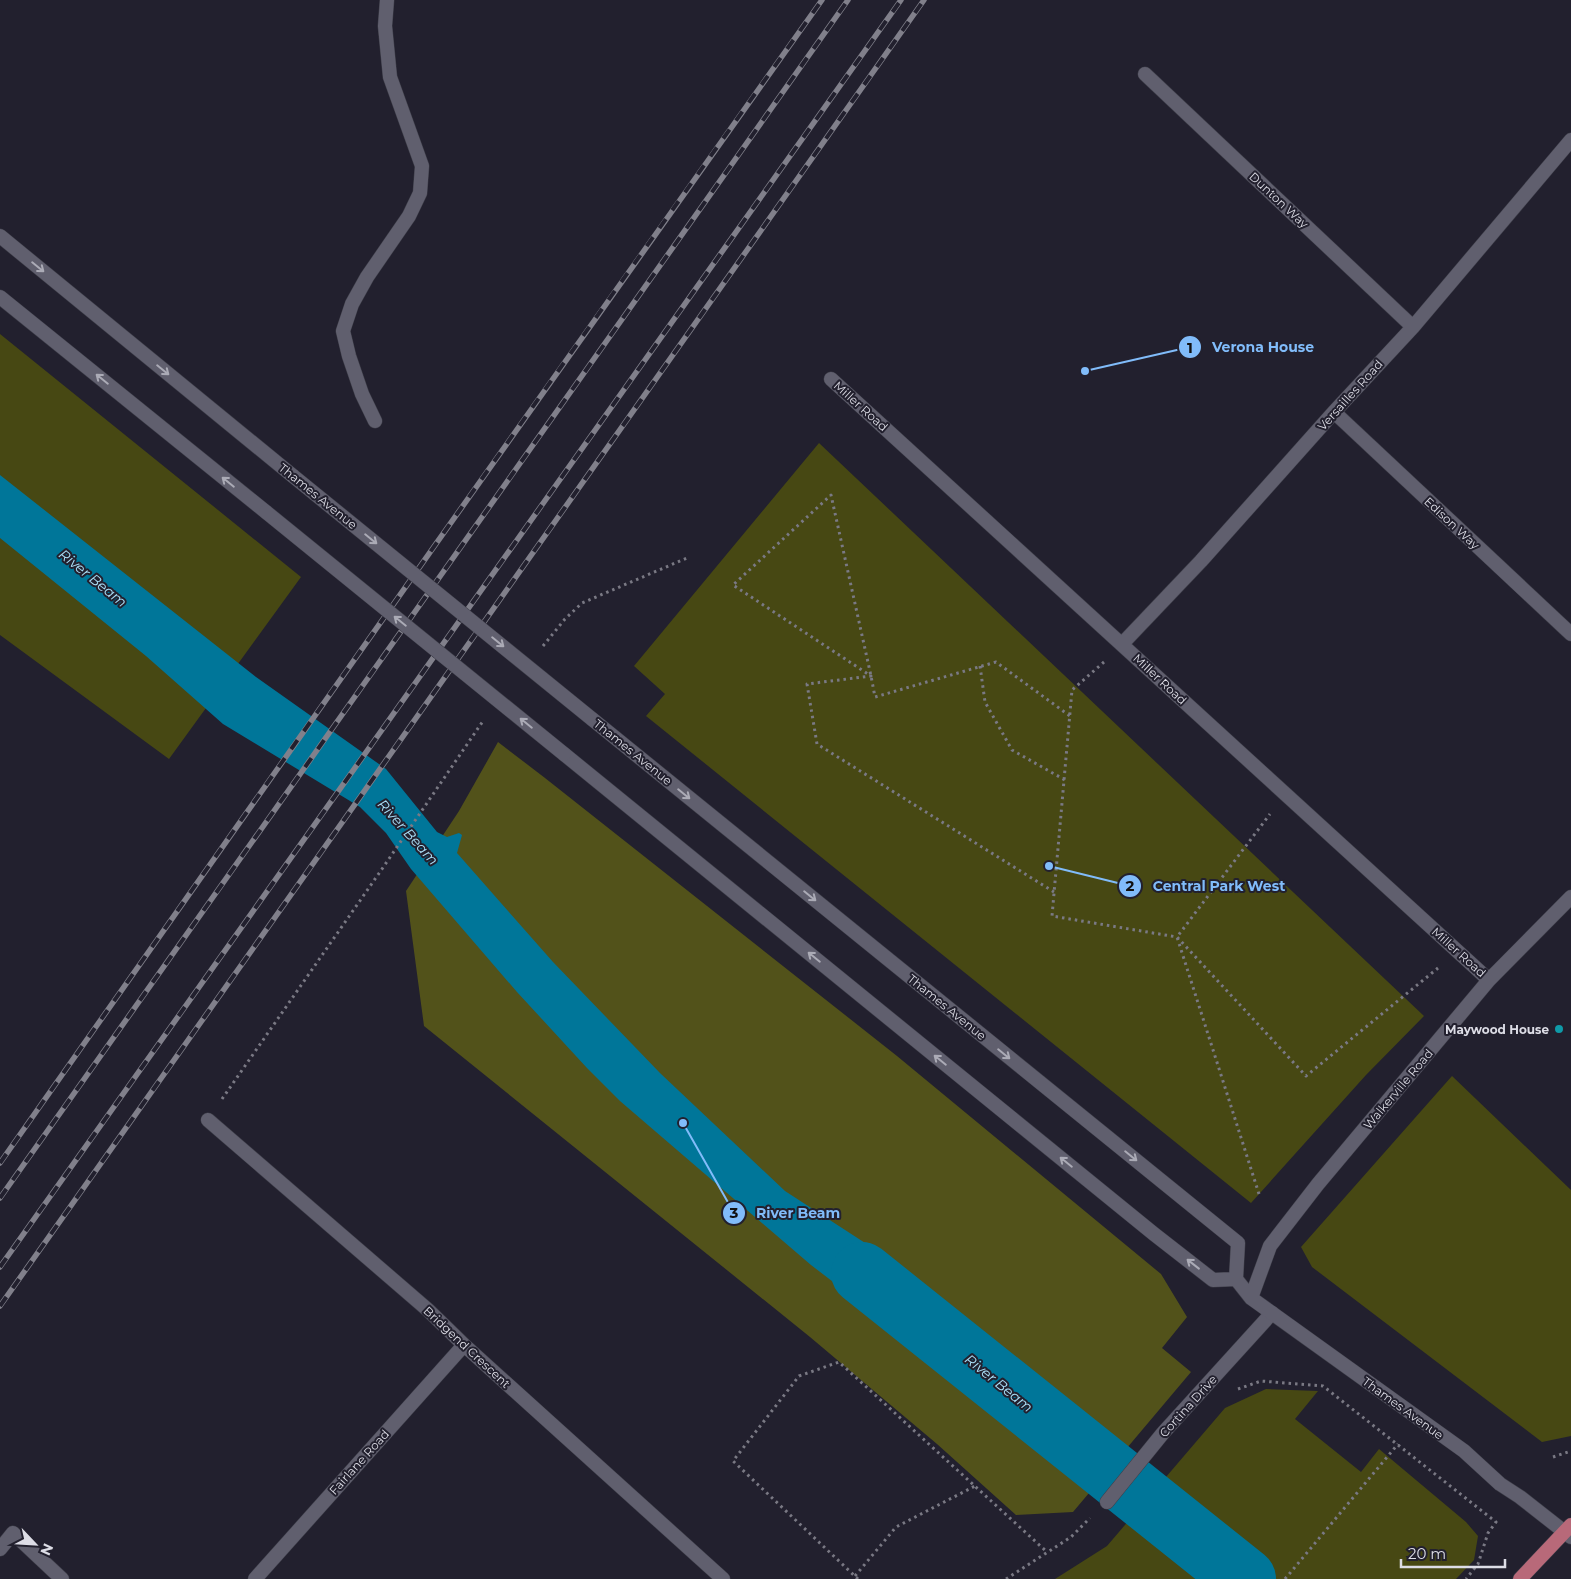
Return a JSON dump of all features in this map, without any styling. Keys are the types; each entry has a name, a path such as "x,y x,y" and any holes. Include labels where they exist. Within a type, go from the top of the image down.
{"main road":[{"path":"1520,1579 1569,1531"}],"street":[{"path":"375,421 359,384 343,331 352,304 367,277 409,216 420,193 422,166 390,77 385,26 387,0"},
{"name":"Dunton Way","path":"1145,74 1413,327"},
{"name":"Versailles Road","path":"1122,644 1201,561 1413,327 1571,140"},
{"name":"Thames Avenue","path":"0,236 1238,1243 1236,1279 1251,1298 1464,1451 1500,1484 1569,1531"},
{"path":"0,297 1154,1234 1213,1280 1236,1279"},
{"name":"Miller Road","path":"831,379 1489,980"},
{"name":"Edison Way","path":"1334,412 1571,634"},
{"name":"Walkerville Road","path":"1251,1298 1270,1246 1318,1184 1489,980 1571,897"},
{"name":"Bridgend Crescent","path":"208,1120 428,1310 464,1345 723,1579"},
{"name":"Cortina Drive","path":"1108,1502 1162,1433 1272,1313"},
{"name":"Fairlane Road","path":"255,1579 464,1345"},
{"path":"0,1549 13,1533 62,1579"}],"path":[{"path":"871,676 733,585 831,495 871,676 875,696 996,662 1070,716"},
{"path":"1122,644 1072,690 1052,916 1177,937 1306,1076 1458,952"},
{"path":"980,666 985,702 1012,750 1064,780"},
{"path":"871,676 807,684 817,744 1054,892"},
{"path":"1177,937 1286,794"},
{"path":"208,1120 430,799"},
{"path":"1177,937 1259,1194"},
{"path":"974,1486 896,1527 856,1578 732,1461 799,1376 838,1362 1047,1552"},
{"path":"1234,1390 1261,1381 1323,1386 1496,1522 1488,1533 1478,1564 1466,1579"},
{"path":"1285,1579 1398,1444"},
{"path":"1553,1456 1571,1451"},
{"path":"1006,1579 1072,1537"}],"shaded area":[{"path":"0,334 301,577 169,759 0,635"},
{"path":"819,443 1424,1016 1366,1075 1251,1203 646,716 665,694 634,666"},
{"path":"498,742 897,1056 1161,1274 1187,1317 1162,1348 1191,1372 1073,1512 1016,1515 937,1444 810,1337 424,1026 406,891 459,811"},
{"path":"1452,1076 1571,1190 1571,1436 1542,1442 1312,1267 1301,1247"},
{"path":"1266,1389 1318,1391 1295,1419 1361,1472 1379,1449 1466,1522 1478,1536 1474,1560 1456,1579 1055,1579 1107,1546 1225,1408"}],"water":[{"path":"0,475 256,677 386,769 437,832 447,837 459,833 462,835 457,853 553,962 660,1073 785,1191 896,1263 921,1284 942,1308 918,1347 811,1265 620,1101 517,992 411,869 386,833 360,807 223,724 146,656 0,538"}],"waterway":[{"name":"River Beam","path":"862,1273 1245,1579"}],"railway":[{"path":"0,1163 822,0"},
{"path":"0,1198 848,0"},
{"path":"0,1267 901,0"},
{"path":"0,1306 924,0"}],"place":[{"name":"Verona House","path":"1085,371"},
{"name":"Central Park West","path":"1049,866"},
{"name":"Maywood House","path":"1559,1029"},
{"name":"River Beam","path":"683,1123"}]}
